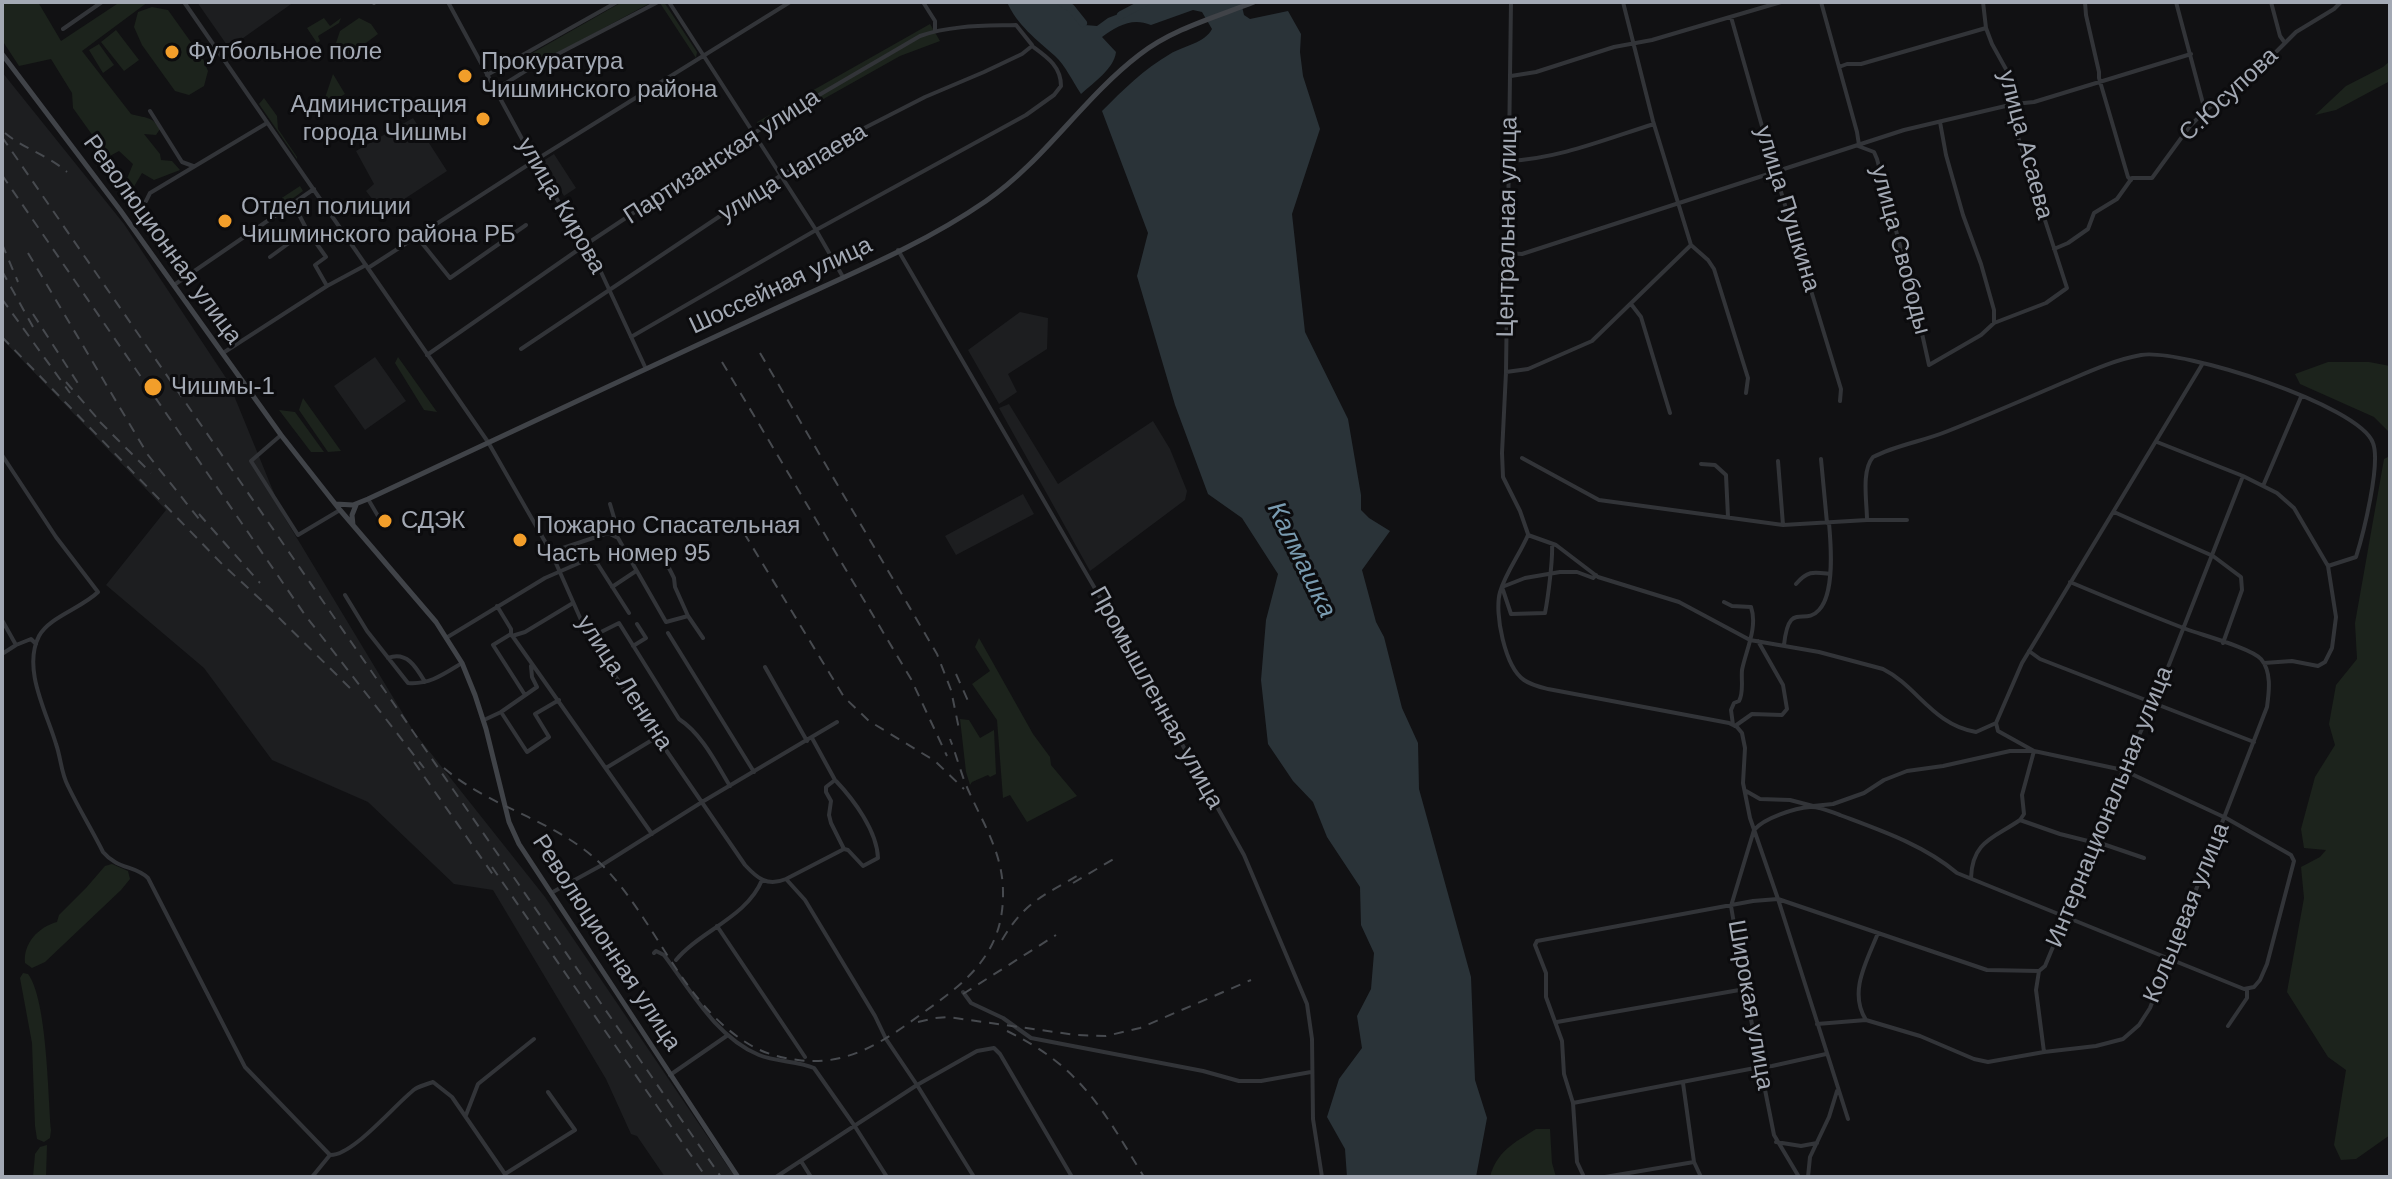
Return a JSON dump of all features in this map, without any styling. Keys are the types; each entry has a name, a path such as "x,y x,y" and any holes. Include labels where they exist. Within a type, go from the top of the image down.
{"main road":[{"name":"Шоссейная улица","path":"335,503 344,506 357,504 898,250 986,201 1012,180 1105,85 1139,55 1161,41 1254,2"},
{"name":"Революционная улица","path":"2,54 120,210 281,435 340,510 436,622 462,663 484,720 513,833 738,1177"},
{"path":"353,525 352,515 357,504"}],"street":[{"path":"63,29 102,2"},
{"name":"улица Ленина","path":"184,2 488,442 551,552 589,638 745,865 762,880"},
{"name":"улица Кирова","path":"448,2 534,161 610,291 646,369"},
{"path":"487,75 617,2"},
{"path":"495,90 658,2"},
{"path":"669,2 843,277"},
{"path":"223,353 327,286 367,267 417,237 790,2"},
{"path":"923,2 935,21 935,31"},
{"name":"Центральная улица","path":"1511,2 1502,453 1503,477 1528,535"},
{"path":"1623,2 1654,124 1691,245 1714,269 1748,378 1746,393"},
{"path":"1511,76 1536,72 1614,47 1635,44 1781,2"},
{"name":"улица Свободы","path":"1821,2 1858,145 1874,152 1877,159 1909,275 1929,365 1981,335 1994,323"},
{"name":"улица Асаева","path":"1983,2 1986,28 2007,71 2018,137 2067,288 2046,303 1994,323"},
{"path":"2085,2 2100,82 2131,180"},
{"path":"2176,2 2205,111"},
{"path":"2271,2 2280,36 2285,43"},
{"name":"С.Юсупова","path":"2054,249 2088,229 2094,213 2117,199 2131,180 2152,178 2190,126 2205,111 2227,95 2243,89 2296,32 2341,2"},
{"name":"улица Пушкина","path":"1731,17 1841,389 1840,401"},
{"name":"Партизанская улица","path":"427,355 754,133 920,36 968,27 1016,25 1032,46"},
{"path":"1839,67 1861,64 1986,28"},
{"name":"Шоссейная улица","path":"631,337 816,230 1026,115 1054,95 1061,86 1060,74 1052,60 1032,46"},
{"name":"улица Чапаева","path":"521,349 780,176 837,142 925,97 1009,60 1032,46"},
{"path":"1507,253 1522,254 1904,130 2034,102 2191,54"},
{"path":"150,111 182,162 195,166"},
{"path":"1940,122 1963,215 1994,310 1994,323"},
{"path":"146,201 150,193 267,123"},
{"path":"1508,161 1532,160 1565,152 1654,124"},
{"path":"173,285 314,189"},
{"path":"293,203 326,257 315,265 327,286"},
{"path":"417,237 450,278 526,225"},
{"path":"270,257 307,230"},
{"path":"1506,372 1528,369 1592,341 1691,245"},
{"name":"Промышленная улица","path":"898,250 1097,592 1244,855 1307,1004 1312,1039 1313,1119 1322,1177"},
{"path":"1631,304 1641,317 1670,413"},
{"path":"1867,520 1868,463 1880,454 1939,435 2098,368 2139,355 2167,355 2270,384 2335,410 2367,431 2376,457 2362,540 2356,557 2328,566"},
{"path":"2034,751 1998,731 1996,723 2029,651 2203,363"},
{"path":"2263,486 2301,397"},
{"path":"281,435 251,461 298,535 340,510"},
{"path":"2070,582 2258,656 2264,663 2292,661 2318,666 2325,662 2332,648 2336,617 2328,566 2294,508 2277,493 2243,476 2157,442"},
{"path":"2,455 56,537 98,592 82,606 53,621 36,644 36,684 64,777 103,852 118,865 145,874 148,878 245,1067 330,1155 339,1156 417,1088 433,1082 452,1097 506,1175 575,1130 548,1092"},
{"path":"1522,458 1599,500 1783,525 1907,520"},
{"path":"1784,645 1790,621 1818,612 1830,574 1832,559 1821,459"},
{"path":"1778,461 1783,525"},
{"path":"1701,464 1715,465 1726,475 1728,517"},
{"name":"Интернациональная улица","path":"1778,899 1987,970 2039,971 2045,966 2123,770 2154,703 2243,476"},
{"path":"368,499 378,516"},
{"path":"551,552 608,533 615,521 610,504"},
{"path":"2114,512 2213,556 2241,577 2242,590 2223,643"},
{"path":"608,533 618,538 666,622 688,616"},
{"path":"1848,1119 1754,830 1744,789 1742,733 1732,724 1548,689 1523,680 1509,661 1505,648 1498,602 1502,587 1528,535 1552,543 1596,575 1634,590 1679,602 1750,640 1819,652 1883,669 1893,674 1925,705 1960,727 1976,732 1996,723"},
{"path":"1502,587 1511,614 1545,613 1552,543"},
{"path":"446,638 497,606 586,560 597,563 629,613"},
{"path":"669,568 688,616 703,638"},
{"path":"612,587 636,571"},
{"path":"1502,587 1525,578 1569,571 1593,578 1596,575"},
{"path":"1796,584 1811,571 1830,574"},
{"path":"345,595 367,631 408,683 425,682 462,663"},
{"path":"1724,602 1753,609 1750,640 1742,671 1742,696 1731,710 1732,724"},
{"path":"525,695 493,645 525,632 573,603"},
{"path":"497,606 531,665 652,834"},
{"path":"2,620 16,645"},
{"path":"589,638 619,623 679,719 687,724 708,751 730,786"},
{"path":"633,646 646,638 637,624"},
{"path":"668,633 754,772"},
{"path":"2,654 31,639 36,644"},
{"path":"1732,724 1752,714 1782,715 1787,709 1783,685 1758,641"},
{"path":"2029,651 2040,659 2254,742"},
{"path":"388,658 395,655 410,660 425,682"},
{"name":"Кольцевая улица","path":"1866,1020 1920,1036 1988,1062 2096,1046 2123,1039 2139,1025 2150,1008 2267,707 2268,674 2264,663"},
{"path":"484,720 537,687 531,665"},
{"path":"765,667 835,780 864,819 876,843 878,858 863,866 844,849 831,823 831,801 826,787 835,780"},
{"path":"501,712 527,752 549,737 535,714 559,700"},
{"path":"551,893 837,722"},
{"path":"606,768 657,737"},
{"path":"1744,789 1760,799 1790,800 1813,806 1893,836 1925,851 1957,873 2246,989 2254,987 2260,980 2273,946 2294,861 2291,855 2226,818 2123,770 2034,751 2010,751 1907,771 1893,775 1846,801 1813,806 1769,819 1754,830"},
{"path":"1971,879 1972,863 1982,845 2020,820 2024,814 2022,795 2034,751"},
{"path":"2020,820 2144,858"},
{"name":"Широкая улица","path":"1754,830 1731,906 1776,1142 1799,1177"},
{"path":"676,960 685,949 754,898 762,880 775,882 786,879 844,849"},
{"path":"786,879 805,900 894,1052 974,1177"},
{"path":"1584,1177 1577,1162 1573,1103 1564,1074 1564,1051 1557,1022 1546,997 1546,973 1535,945 1537,941 1778,899"},
{"path":"717,926 805,1057"},
{"path":"1817,1024 1866,1020 1857,1001 1858,985 1878,933"},
{"path":"654,953 664,955 707,1013 728,1035 760,1055 811,1065 887,1177"},
{"path":"2039,971 2036,990 2044,1052"},
{"path":"1557,1022 1745,989"},
{"path":"2228,1026 2247,998 2246,989"},
{"path":"963,992 971,1003 1003,1018 1031,1038 1203,1071 1239,1081 1261,1081 1311,1072"},
{"path":"670,1075 728,1035"},
{"path":"465,1116 478,1084 534,1039"},
{"path":"776,1177 917,1085 977,1051 994,1048 1072,1177"},
{"path":"1573,1103 1826,1054"},
{"path":"1683,1083 1694,1162 1701,1177"},
{"path":"1808,1177 1810,1157 1829,1117 1837,1089"},
{"path":"1776,1142 1801,1146 1817,1142"},
{"path":"312,1177 330,1155"},
{"path":"801,1161 811,1177"},
{"path":"1605,1177 1694,1162"}],"shaded area":[{"path":"2,2 38,2 61,41 120,2 148,2 82,51 131,114 148,118 157,125 160,129 156,135 144,134 160,154 161,160 172,161 180,170 154,180 142,173 129,195 122,191 133,164 119,151 108,157 73,108 72,93 51,59 19,66 2,40"},
{"path":"197,2 294,2 229,48"},
{"path":"622,2 652,2 528,69 522,59"},
{"path":"664,2 697,52 696,58 660,3"},
{"name":"Футбольное поле","path":"152,7 168,10 203,59 208,71 204,86 189,95 175,91 142,45 134,27 138,12"},
{"path":"324,18 330,26 341,18 339,23 318,36 320,41 317,43 307,28"},
{"path":"359,18 371,24 378,34 340,62 333,52 340,31"},
{"path":"930,24 940,41 900,56 763,133 757,122"},
{"path":"116,30 139,60 124,71 101,42"},
{"path":"99,44 114,65 103,73 89,50"},
{"path":"2390,61 2390,81 2336,110 2315,115 2346,86"},
{"path":"2,72 124,224 228,381 283,515 414,732 545,897 735,1177 665,1177 637,1136 631,1134 606,1079 493,890 454,884 368,802 272,760 204,668 106,585 166,510 2,339"},
{"path":"333,74 345,94 338,98 325,98"},
{"path":"264,98 277,116 278,129 297,159 259,104"},
{"path":"413,118 447,171 383,213 366,191 374,184 356,151"},
{"path":"554,154 576,188 564,196 543,161"},
{"path":"300,186 303,191 273,213 268,207"},
{"path":"1020,312 1048,318 1047,349 1008,374 1017,392 999,404 968,350"},
{"path":"375,357 406,401 365,430 334,386"},
{"path":"398,357 437,412 424,410 395,363"},
{"path":"2328,362 2369,362 2390,366 2390,433 2374,417 2300,384 2295,374"},
{"path":"303,398 341,451 328,452 299,410"},
{"path":"1009,404 1058,484 1153,421 1170,449 1187,491 1185,500 1090,571 999,408"},
{"path":"279,410 295,412 324,452 311,452"},
{"path":"2390,456 2390,1135 2356,1159 2341,1160 2334,1145 2346,1070 2328,1057 2287,992 2304,898 2301,867 2320,857 2326,850 2304,848 2301,829 2315,777 2335,745 2329,724 2336,685 2357,659 2355,623 2384,459"},
{"path":"1023,494 1034,514 956,555 945,536"},
{"path":"979,638 1033,734 1050,757 1051,765 1077,796 1027,822 1010,795 1003,798 997,720 972,684 990,671 975,647"},
{"path":"960,719 969,720 980,738 994,730 996,774 970,785 966,772"},
{"path":"112,864 128,871 130,879 121,890 45,962 32,968 25,963 26,949 33,937 57,922 59,915 105,866"},
{"path":"23,973 28,974 34,986 43,1025 51,1130 50,1138 44,1142 37,1139 35,1126 32,1043 20,978"},
{"path":"1536,1129 1550,1129 1556,1177 1490,1177 1502,1154"},
{"path":"47,1145 46,1177 33,1177 35,1154 40,1147"}],"water":[{"name":"Калмашка","path":"1007,2 1061,2 1085,25 1097,26 1108,18 1150,2 1241,2 1244,15 1250,19 1288,11 1301,34 1303,76 1320,129 1292,214 1305,332 1348,419 1361,510 1390,531 1362,570 1376,622 1384,637 1402,708 1418,743 1419,789 1471,977 1475,1080 1487,1118 1476,1177 1347,1177 1345,1149 1327,1117 1339,1079 1362,1048 1357,1016 1371,989 1374,953 1361,925 1360,887 1327,837 1313,802 1293,781 1268,744 1261,680 1266,620 1278,574 1242,518 1208,494 1175,405 1137,276 1148,233 1102,111 1151,66 1199,41 1212,29 1202,12 1193,10 1151,25 1131,22 1119,26 1102,37 1116,52 1111,64 1081,94 1062,64 1022,25"}],"waterway":[{"path":"1061,2 1071,8 1083,23"},
{"path":"1121,15 1146,2"}],"railway":[{"path":"5,133 67,172"},
{"path":"2,137 721,1177"},
{"path":"2,175 305,615 424,768"},
{"path":"2,244 18,282"},
{"path":"28,253 148,455 203,524"},
{"path":"2,271 33,327"},
{"path":"2,299 70,393"},
{"path":"33,314 81,388"},
{"path":"2,337 222,564 273,611"},
{"path":"760,353 937,654 951,690 959,729"},
{"path":"722,362 911,679 947,756"},
{"path":"66,382 97,418"},
{"path":"100,422 151,473"},
{"path":"199,514 260,583"},
{"path":"744,533 844,697 869,721 935,761 964,789"},
{"path":"266,605 351,689"},
{"path":"956,674 969,703"},
{"path":"444,768 482,794 566,837 603,866 622,888 688,986 728,1029 768,1053 816,1061 866,1049 910,1022 969,976 990,948 997,932 1003,892 999,863 950,739"},
{"path":"414,762 494,876"},
{"path":"1073,883 1117,857"},
{"path":"492,867 706,1177"},
{"path":"1002,940 1028,907 1082,873"},
{"path":"963,994 1056,935"},
{"path":"918,1022 948,1017 1076,1035 1106,1036 1140,1028 1251,980"},
{"path":"1007,1031 1054,1060 1088,1092 1144,1177"}],"place":[{"name":"Футбольное поле","path":"172,52"},
{"name":"Прокуратура Чишминского района","path":"465,76"},
{"name":"Администрация города Чишмы","path":"483,119"},
{"name":"Отдел полиции Чишминского района РБ","path":"225,221"},
{"name":"Чишмы-1","path":"153,387"},
{"name":"СДЭК","path":"385,521"},
{"name":"Пожарно Спасательная Часть номер 95","path":"520,540"}]}
